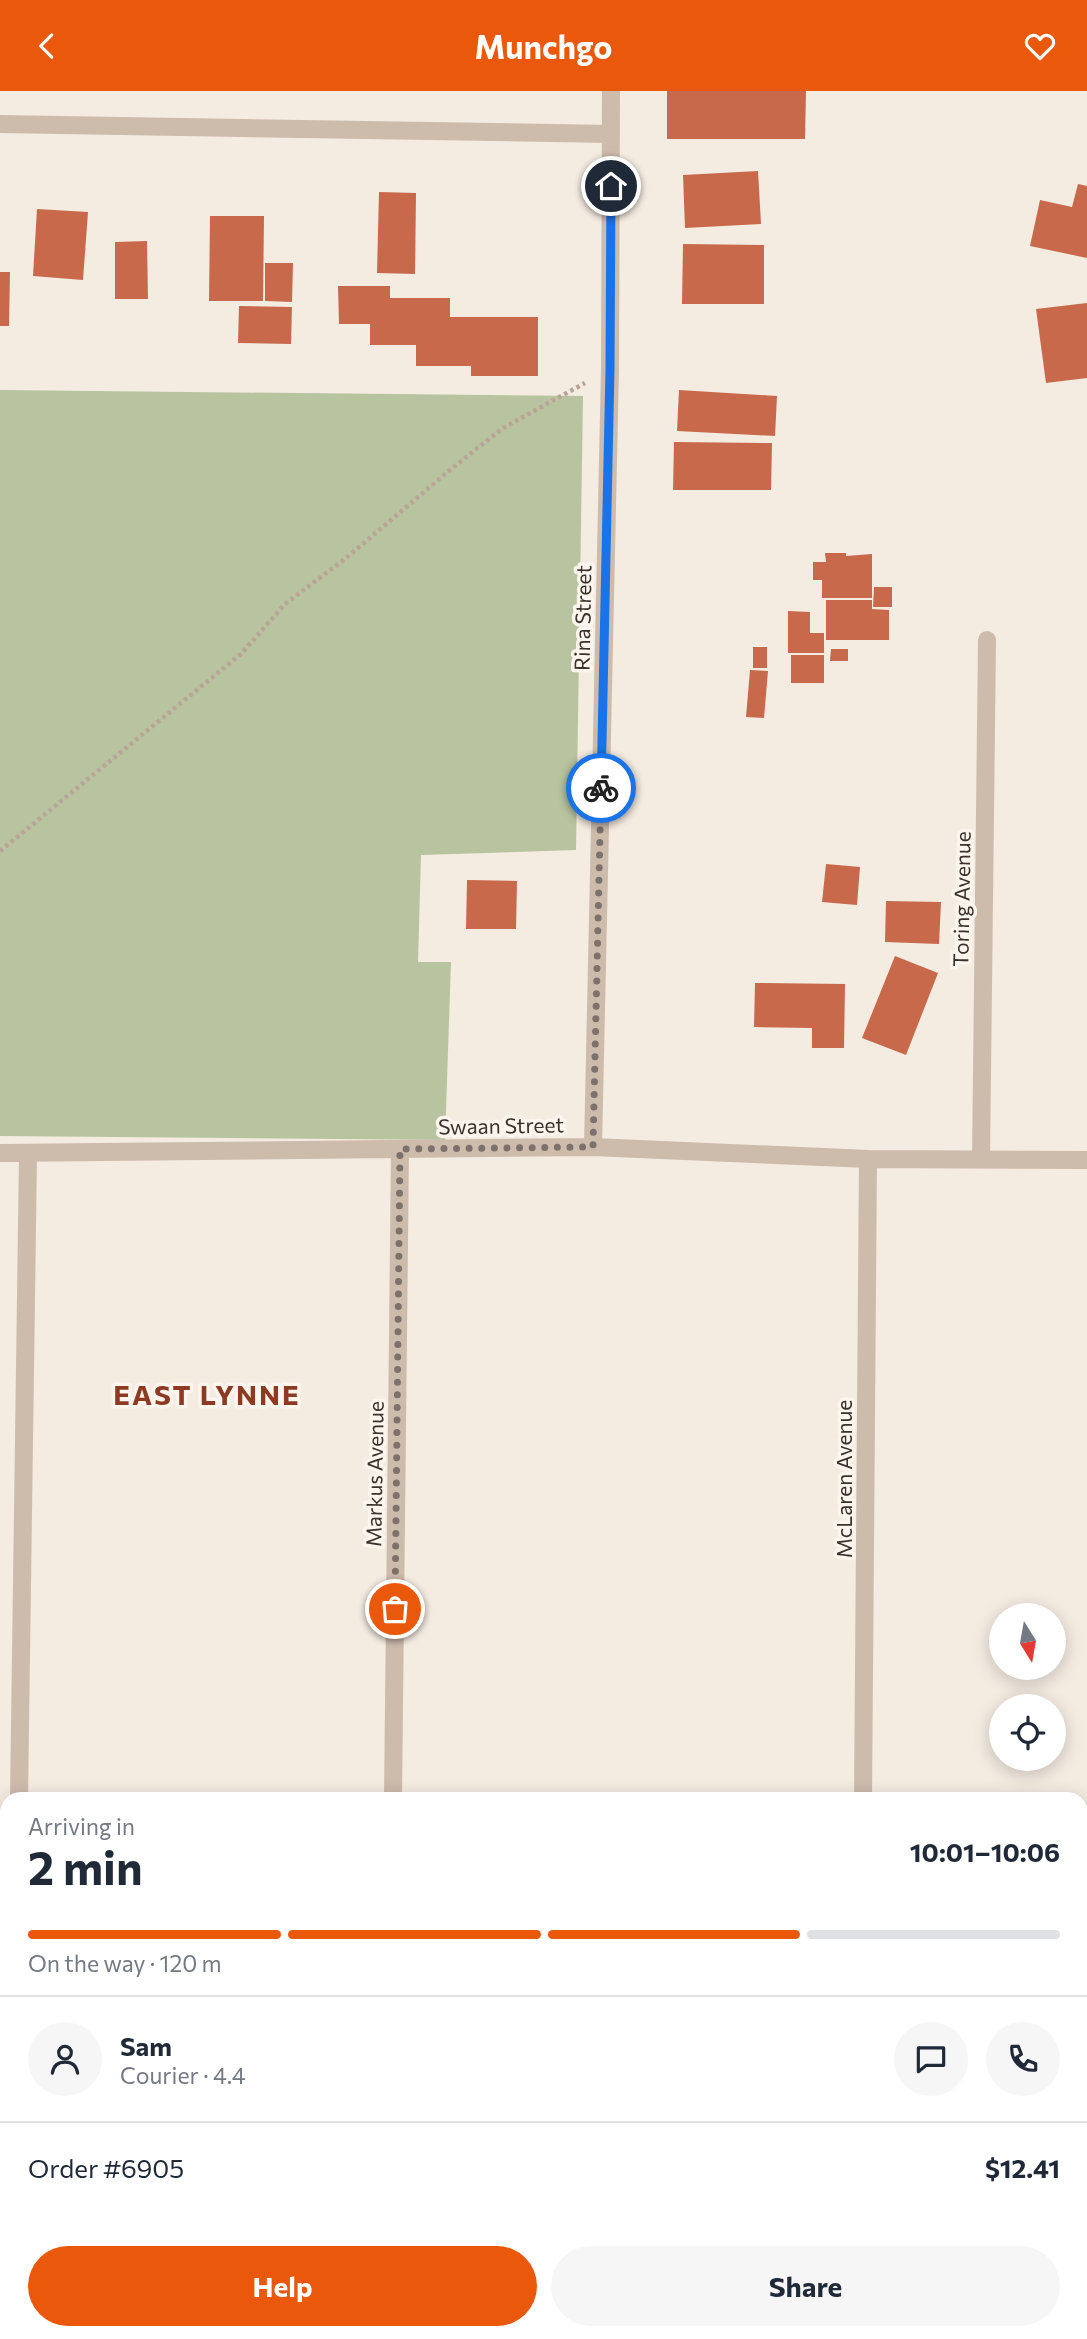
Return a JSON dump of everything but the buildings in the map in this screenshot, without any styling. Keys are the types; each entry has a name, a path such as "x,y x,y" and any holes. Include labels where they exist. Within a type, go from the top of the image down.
{"street":[{"name":"Rina Street","path":"593,1147 610,369 611,91"},
{"path":"0,124 611,134"},
{"name":"Toring Avenue","path":"981,1159 987,640"},
{"name":"Swaan Street","path":"0,1153 593,1147 868,1160 1087,1160"},
{"name":"Markus Avenue","path":"393,1792 400,1149"},
{"path":"19,1792 28,1154"},
{"name":"McLaren Avenue","path":"863,1792 868,1160"}],"path":[{"path":"0,852 241,654 285,604 382,529 450,469 503,428 610,369"}],"green space":[{"path":"0,390 583,396 576,850 421,855 418,962 451,962 445,1140 0,1136"}],"way so far":[{"path":"395,1609 400,1149 593,1147 601,788"}],"district":[{"name":"EAST LYNNE","path":"207,1394"}],"route":[{"path":"601,788 611,186"}]}
